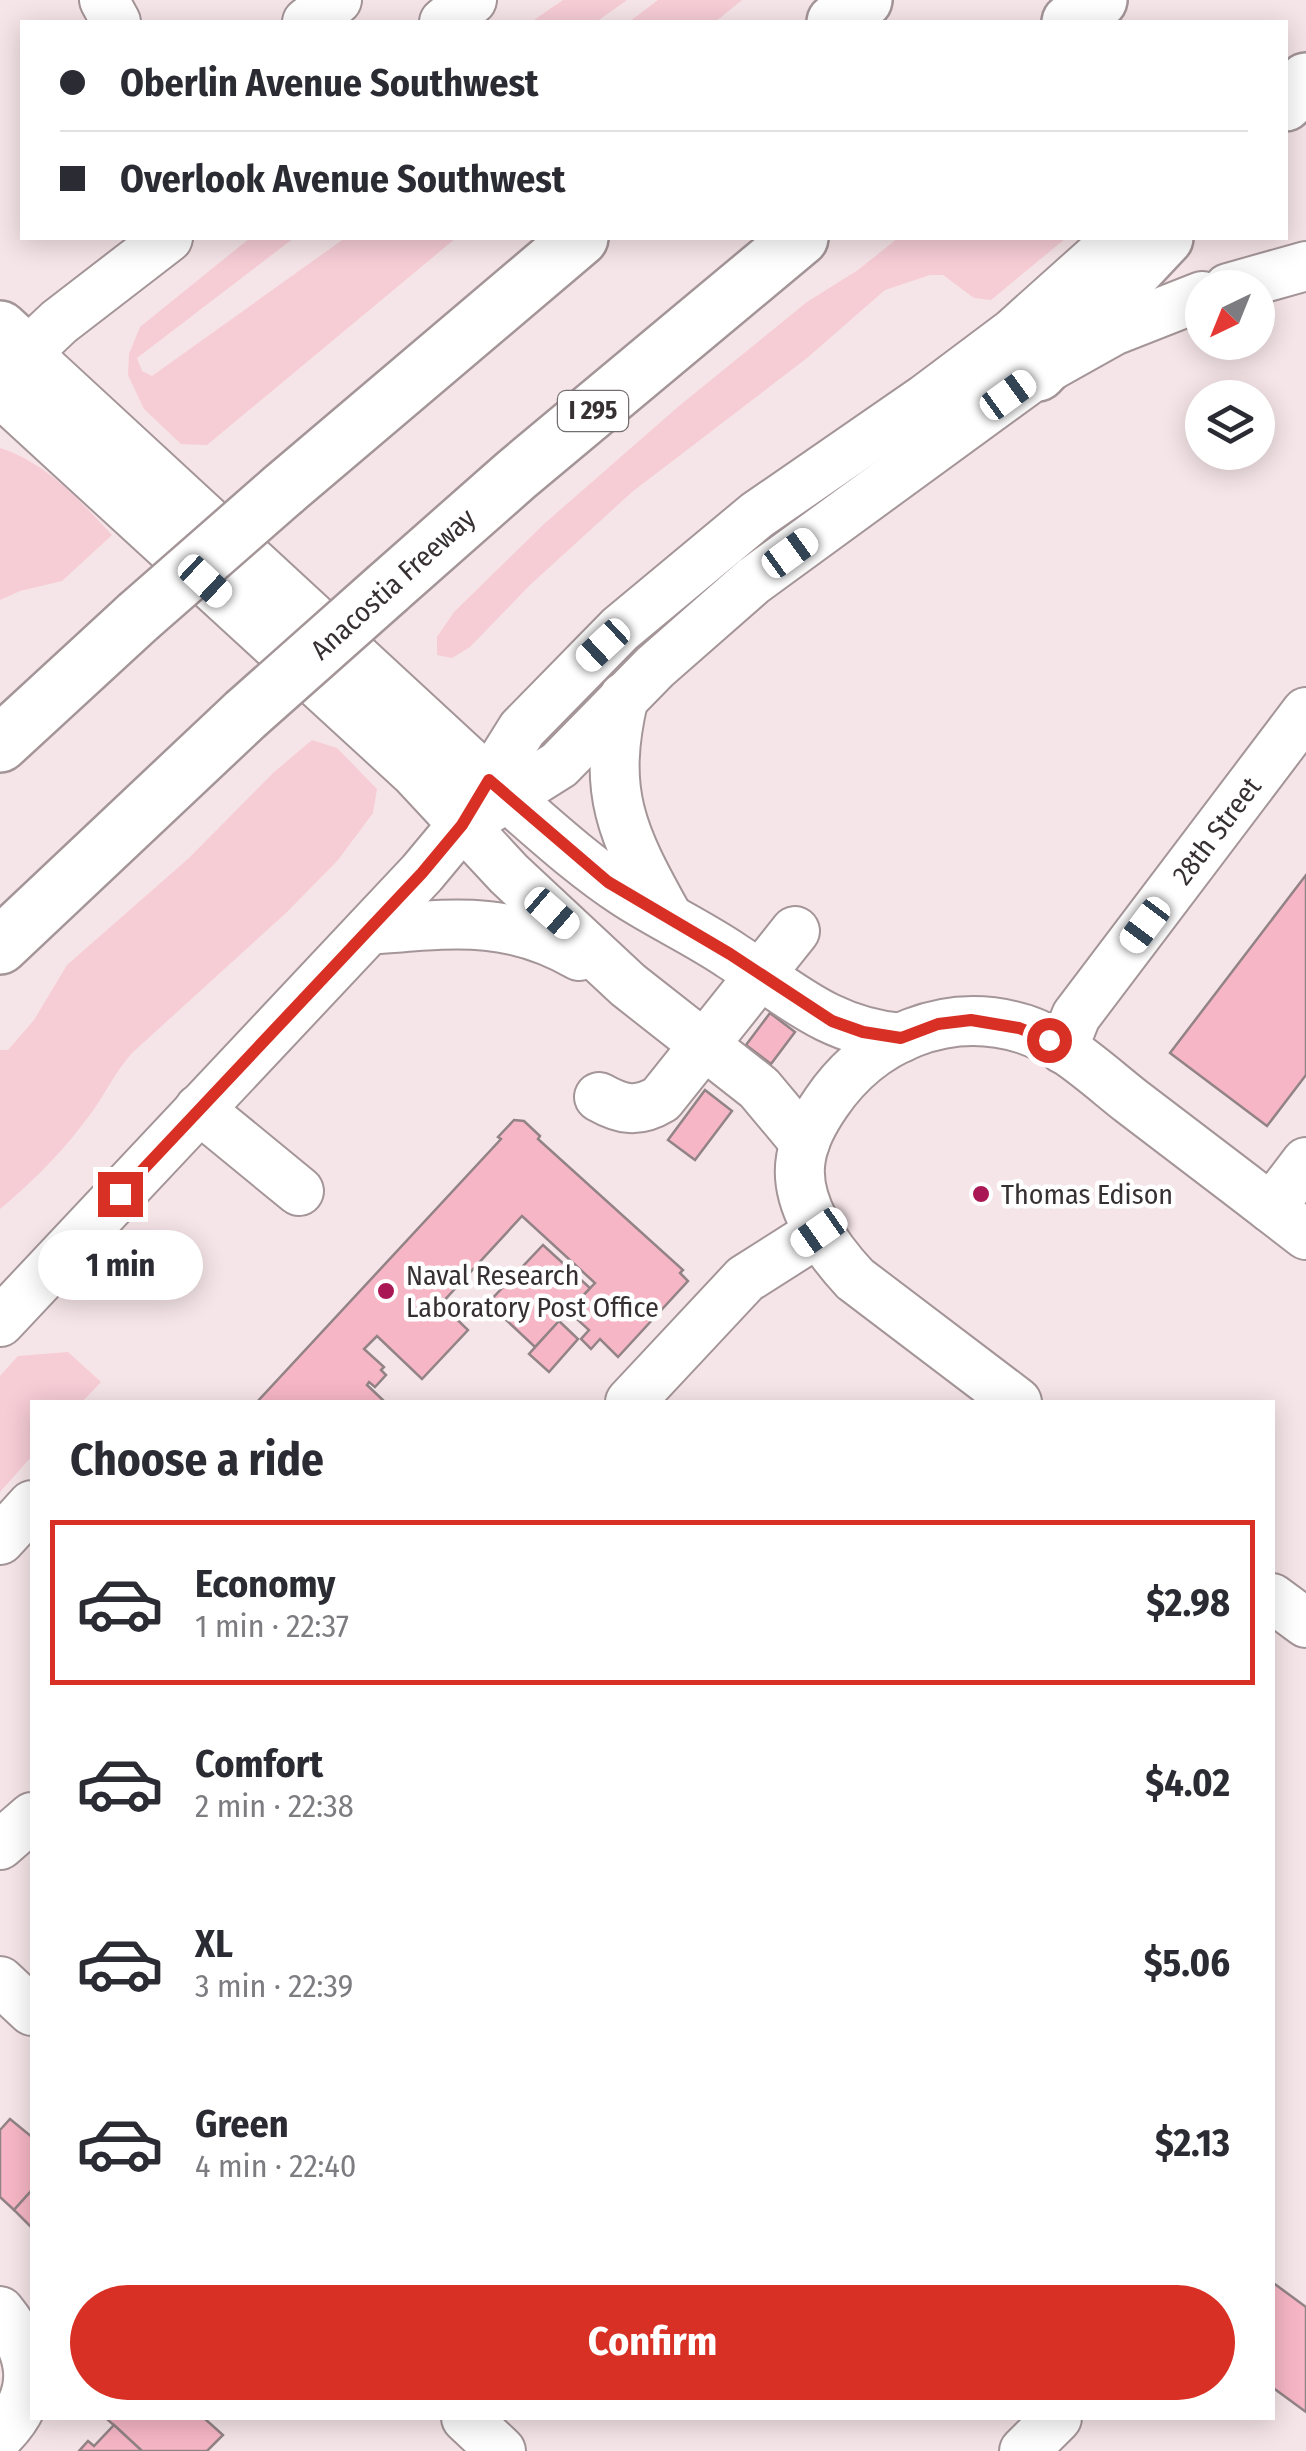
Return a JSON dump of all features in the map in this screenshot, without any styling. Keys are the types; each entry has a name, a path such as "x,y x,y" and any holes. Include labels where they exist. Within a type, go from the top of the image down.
{"highway":[{"path":"838,20 864,0"},
{"path":"1073,20 1099,0"},
{"path":"1288,101 1306,81"},
{"path":"0,744 128,608 533,240"},
{"path":"271,480 577,240"},
{"name":"Anacostia Freeway","path":"0,946 245,715 388,588 516,475 798,240"},
{"path":"1038,373 1162,240"},
{"path":"0,704 128,608"}],"street":[{"path":"310,20 337,0"},
{"path":"447,20 472,0"},
{"path":"6,363 165,240"},
{"path":"0,1322 498,789 522,730 551,696 655,598 757,515 985,356 1117,240"},
{"path":"1275,275 1306,266"},
{"path":"498,789 558,765 624,697 753,580 1038,373 1113,331 1185,303"},
{"path":"6,363 588,867 832,1021 863,1032 901,1038"},
{"path":"6,363 414,772 510,874 628,985 759,1088 805,1143"},
{"path":"624,697 614,760 622,824 633,854 672,922"},
{"name":"28th Street","path":"1063,1049 1076,1016 1306,712"},
{"path":"368,930 448,924 521,930 558,945 628,985"},
{"path":"599,1097 624,1108 649,1106 670,1090 796,931"},
{"path":"1014,1400 855,1279 819,1232 807,1204 800,1160 805,1143 839,1084 880,1046 938,1024 971,1020 1019,1028 1063,1049 1289,1222 1306,1162"},
{"path":"198,1109 299,1191"},
{"path":"632,1400 745,1280 819,1232"},
{"path":"0,1540 30,1508"},
{"path":"1275,1600 1306,1624"},
{"path":"0,1845 30,1819"},
{"path":"0,1981 30,2009"},
{"path":"0,2311 22,2344 29,2376 19,2410 0,2435"},
{"path":"468,2420 501,2451"},
{"path":"1024,2451 1055,2420"}],"shaded area":[{"path":"563,0 627,0 599,20 534,20"},
{"path":"658,0 742,0 717,20 632,20"},
{"path":"248,240 291,240 137,358 142,371 152,376 342,240 454,240 207,445 181,444 144,409 128,375 129,354 140,327"},
{"path":"896,240 1064,240 991,300 974,298 943,275 930,275 885,290 807,358 632,492 530,585 470,647 452,658 437,655 437,637 454,612 544,524 679,406 807,302 858,270"},
{"path":"0,448 48,473 112,535 62,581 0,600"},
{"path":"312,740 337,748 377,789 373,813 338,860 287,912 132,1053 71,1138 0,1209 0,1050 8,1050 34,1020 67,965 189,858 273,773"},
{"path":"68,1352 101,1382 84,1400 30,1400 30,1458 0,1492 0,1376 18,1356"}],"building":[{"path":"1306,875 1306,1075 1267,1126 1170,1053"},
{"path":"770,1013 795,1032 771,1064 746,1045"},
{"path":"705,1090 732,1111 695,1160 668,1140"},
{"path":"514,1120 524,1121 540,1136 538,1139 683,1270 680,1273 688,1281 618,1357 600,1339 591,1349 581,1339 589,1330 568,1311 595,1283 522,1216 441,1304 468,1330 422,1379 377,1336 364,1349 384,1367 381,1370 386,1375 375,1387 369,1382 367,1385 383,1400 259,1400 501,1139 498,1137"},
{"path":"543,1245 590,1288 535,1347 488,1303"},
{"path":"559,1321 578,1339 549,1372 529,1354"},
{"path":"10,2119 30,2135 30,2192 14,2210 0,2197 0,2130"},
{"path":"30,2192 30,2226 14,2210"},
{"path":"1275,2284 1306,2307 1306,2412 1275,2389"},
{"path":"108,2420 206,2420 223,2435 207,2451 142,2451"},
{"path":"114,2425 142,2451 79,2451 88,2441 94,2446"}],"place":[{"name":"Thomas Edison","path":"981,1194"},
{"name":"Naval Research Laboratory Post Office","path":"386,1291"}],"route":[{"path":"120,1194 422,873 462,825 489,780 608,882 730,954 832,1021 878,1036 901,1038 938,1024 971,1020 1019,1028 1049,1040"}]}
